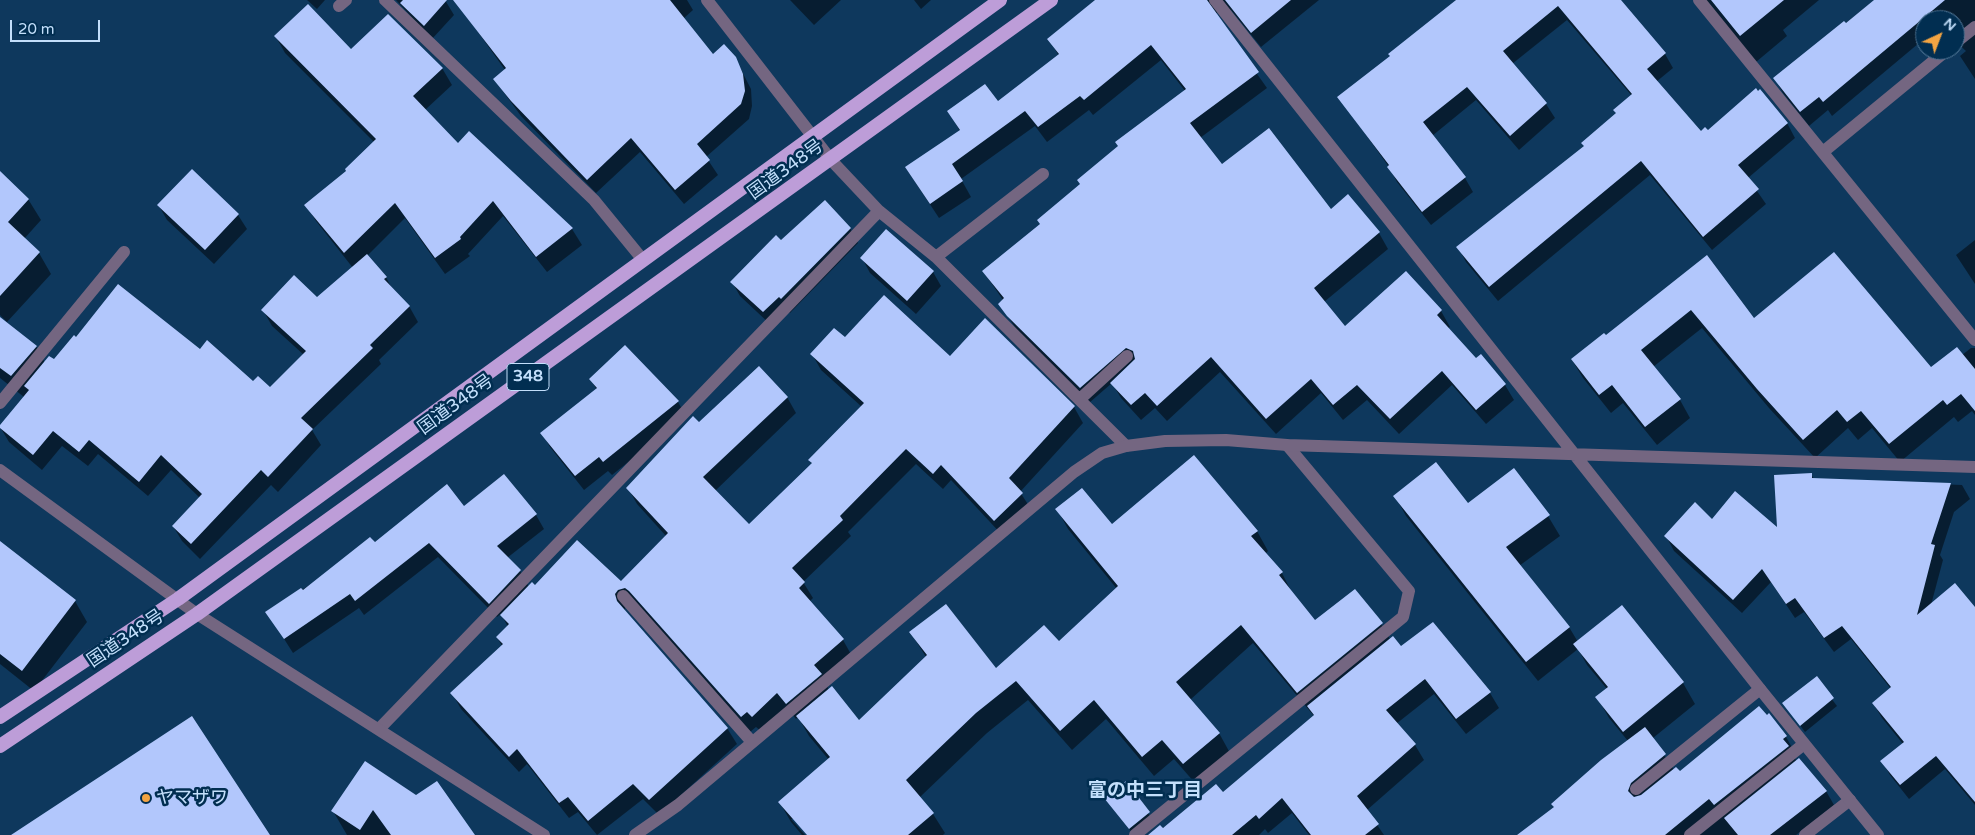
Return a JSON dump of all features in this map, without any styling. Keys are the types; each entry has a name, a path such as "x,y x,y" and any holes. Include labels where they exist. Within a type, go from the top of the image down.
{"highway":[{"name":"国道348号","path":"0,717 178,599 1000,0"},
{"name":"国道348号","path":"0,746 197,614 1051,0"}],"street":[{"path":"386,0 594,200 643,260"},
{"path":"707,0 831,160 880,211 936,257 1126,446"},
{"path":"1215,0 1760,689 1878,835"},
{"path":"1699,0 1975,340"},
{"path":"1965,35 1975,27"},
{"path":"1823,152 1935,60"},
{"path":"936,257 1043,174"},
{"path":"379,729 880,211"},
{"path":"0,403 124,252"},
{"path":"1080,399 1127,356"},
{"path":"635,835 678,805 1074,472 1102,453 1126,446 1166,441 1226,440 1287,445 1975,467"},
{"path":"1135,835 1403,617 1409,591 1287,445"},
{"path":"0,470 197,614 544,835"},
{"path":"623,596 752,742"},
{"path":"1636,789 1760,689"},
{"path":"1690,835 1804,744"},
{"path":"1804,835 1850,800"}],"building":[{"path":"403,0 447,0 424,26 400,3"},
{"path":"453,0 670,0 713,54 724,44 736,57 743,74 745,91 741,104 697,144 710,160 675,190 631,138 587,180 511,101 493,79 506,68"},
{"path":"1095,0 1207,0 1259,72 1190,123 1222,164 1269,128 1331,209 1348,194 1380,232 1314,288 1345,326 1406,271 1442,310 1437,315 1476,358 1481,354 1506,384 1476,410 1442,371 1390,419 1357,385 1333,405 1311,379 1266,419 1211,357 1157,406 1145,393 1131,405 1110,383 1135,359 1133,351 1126,348 1080,388 1007,316 998,304 1004,298 982,271 1040,224 1037,220 1080,184 1077,180 1118,146 1115,142 1186,89 1151,45 1084,100 1080,96 1038,127 1025,111 952,164 963,181 930,204 905,167 960,130 947,111 985,84 998,101 1059,54 1047,39"},
{"path":"1225,0 1291,0 1251,33"},
{"path":"1456,0 1621,0 1666,53 1647,69 1701,131 1705,127 1708,130 1756,88 1758,91 1760,89 1788,123 1738,165 1759,189 1703,237 1641,161 1489,287 1456,247 1584,146 1581,143 1616,113 1613,110 1632,94 1558,6 1503,51 1547,103 1510,136 1467,87 1423,122 1466,177 1422,212 1337,97 1390,56 1388,54"},
{"path":"1711,0 1784,0 1740,36"},
{"path":"1874,0 1945,0 1933,10 1915,10 1915,25 1823,102 1819,97 1800,112 1773,78 1844,21 1846,23"},
{"path":"308,4 351,49 388,14 443,68 413,96 458,143 469,131 573,228 536,257 493,201 460,237 461,239 435,258 395,203 344,253 304,205 346,171 345,169 376,139 274,36"},
{"path":"192,169 239,214 205,250 157,205"},
{"path":"0,171 29,199 8,222 40,252 0,296"},
{"path":"825,200 851,228 781,299 779,297 763,312 730,282 776,235 781,240"},
{"path":"886,229 934,271 907,301 860,258"},
{"path":"1834,252 1931,367 1957,347 1975,369 1975,411 1961,394 1947,405 1943,400 1889,444 1861,411 1847,422 1837,410 1803,440 1757,389 1691,310 1641,350 1681,399 1645,427 1612,385 1599,395 1571,359 1604,333 1606,335 1707,255 1754,318"},
{"path":"367,254 387,277 384,279 410,306 370,345 373,348 301,418 313,429 268,477 261,470 191,544 172,526 202,494 161,455 139,482 89,440 79,452 53,431 33,455 0,428 0,425 29,390 24,386 49,356 54,359 74,335 76,337 118,284 200,349 207,340 253,381 258,376 270,387 306,351 261,310 294,275 317,297"},
{"path":"884,295 950,356 985,318 1075,406 1009,478 1023,493 994,521 941,465 933,474 906,449 840,516 843,520 792,568 805,582 799,588 844,639 814,665 822,674 786,704 777,693 752,717 747,712 741,717 629,591 625,588 618,590 615,594 617,601 728,728 649,800 633,784 588,821 568,797 559,803 517,749 509,757 450,693 503,644 496,637 509,624 500,615 532,582 535,585 577,540 621,581 668,533 626,488 693,416 699,422 759,366 788,397 703,477 749,524 812,463 808,460 864,403 810,354 834,328 845,337"},
{"path":"0,317 37,346 11,376 0,368"},
{"path":"625,345 679,401 603,462 599,457 575,476 540,433 597,388 589,379"},
{"path":"1194,455 1258,531 1251,536 1283,572 1279,575 1315,620 1355,589 1383,623 1297,693 1241,625 1176,682 1220,733 1183,764 1162,740 1142,757 1094,700 1060,731 1016,681 976,713 906,780 934,813 908,835 807,835 778,802 830,757 796,716 832,686 859,720 927,655 909,632 946,604 996,668 1044,625 1059,641 1118,586 1055,509 1082,488 1112,524"},
{"path":"1436,462 1468,503 1514,468 1550,515 1506,547 1570,627 1526,662 1393,496"},
{"path":"1812,473 1812,478 1951,483 1931,544 1935,545 1917,615 1955,583 1975,607 1975,802 1936,756 1900,785 1880,761 1904,742 1872,703 1891,687 1842,626 1824,638 1795,598 1786,604 1762,569 1733,600 1664,536 1695,502 1712,519 1735,491 1777,527 1774,475"},
{"path":"504,474 537,514 497,546 521,570 489,604 429,543 355,601 350,594 284,639 265,612 301,588 303,590 370,537 375,542 447,484 464,506"},
{"path":"0,541 76,600 22,671 0,654"},
{"path":"1622,605 1684,682 1623,732 1595,697 1608,687 1573,644"},
{"path":"1433,622 1491,692 1456,719 1425,679 1386,710 1416,744 1357,796 1379,824 1365,835 1311,835 1282,798 1259,819 1256,815 1232,835 1148,835 1160,825 1163,828 1216,784 1223,792 1314,715 1307,706 1393,636 1401,646"},
{"path":"1817,676 1834,698 1800,726 1782,703"},
{"path":"1759,706 1767,715 1769,713 1787,736 1783,739 1789,746 1714,805 1709,799 1665,835 1517,835 1554,807 1551,804 1601,760 1645,727 1666,754 1631,783 1628,791 1634,797 1641,795 1676,767 1680,771"},
{"path":"192,716 270,835 11,835"},
{"path":"1799,758 1827,791 1770,835 1738,835 1724,818"},
{"path":"365,761 416,795 437,781 475,835 391,835 373,810 360,830 331,811"},
{"path":"1126,781 1150,812 1129,829 1104,798"}],"place":[{"name":"ヤマザワ","path":"146,798"}],"district":[{"name":"富の中三丁目","path":"1145,791"}]}
